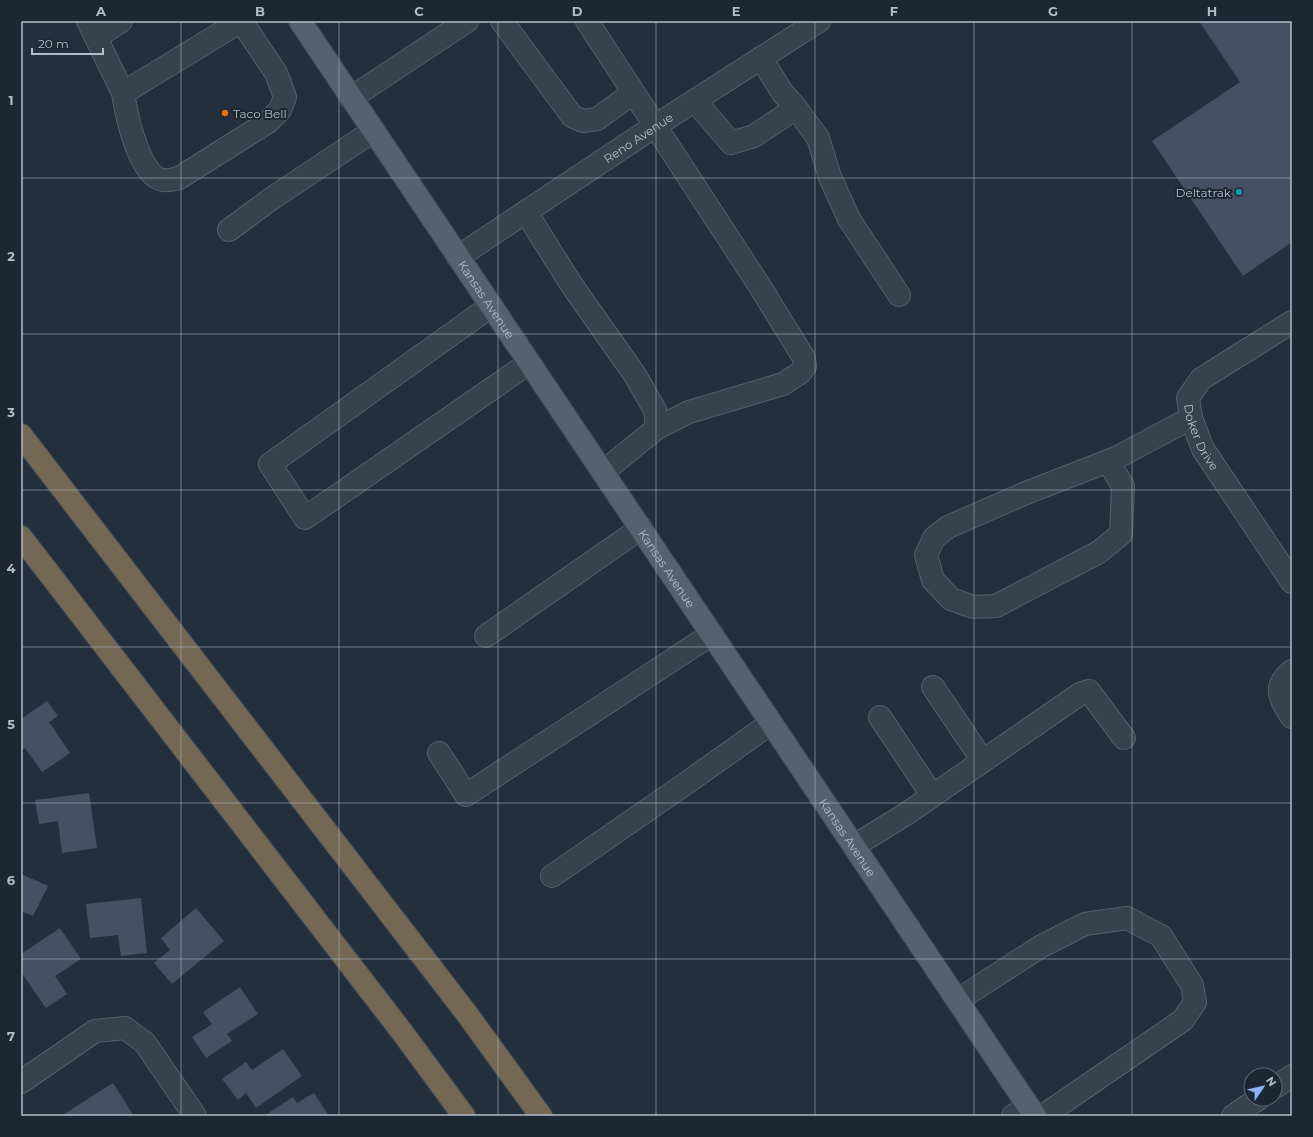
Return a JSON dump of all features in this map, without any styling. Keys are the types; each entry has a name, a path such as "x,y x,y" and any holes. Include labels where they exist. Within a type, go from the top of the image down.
{"highway":[{"path":"21,435 467,1014 541,1116"},
{"path":"21,537 402,1032 464,1116"}],"main road":[{"name":"Kansas Avenue","path":"300,21 958,1000 1030,1113"}],"street":[{"path":"121,21 92,29 123,93 125,109 132,132 142,160 151,175 163,180 179,178 268,122 280,110 285,97 276,73 241,21 216,28 123,93"},
{"path":"351,98 467,21"},
{"path":"502,21 572,116 583,121 597,119 633,92"},
{"path":"587,21 788,331 804,358 805,366 800,373 783,384 689,412 657,428 603,472"},
{"name":"Reno Avenue","path":"458,257 655,126 819,21"},
{"path":"761,58 782,92 818,138 830,177 849,219 900,295"},
{"path":"695,100 731,143 754,136 796,108"},
{"path":"229,230 271,199 373,131"},
{"path":"526,212 571,284 635,375 655,410 657,428"},
{"path":"491,306 270,464 305,518 529,363"},
{"name":"Doker Drive","path":"1292,322 1201,379 1188,398 1192,418 1203,449 1292,582"},
{"path":"1108,461 1123,486 1121,534 1099,552 996,606 973,607 951,599 933,580 926,555 934,538 948,527 1026,493 1108,461 1192,418"},
{"path":"486,636 640,528"},
{"path":"439,753 466,795 712,634"},
{"path":"1292,671 1285,676 1279,690 1282,703 1292,717"},
{"path":"933,687 983,761"},
{"path":"854,846 983,761 1080,694 1089,690 1124,738"},
{"path":"880,717 932,795"},
{"path":"552,876 771,723"},
{"path":"958,1000 1040,947 1085,924 1127,918 1161,936 1192,985 1195,1002 1184,1020 1030,1113"},
{"path":"21,1082 95,1031 125,1028 145,1043 195,1116"},
{"path":"1283,1082 1292,1076"},
{"path":"1233,1116 1246,1107"}],"building":[{"name":"Deltatrak","path":"1199,21 1292,21 1292,242 1243,276 1152,141 1240,82"},
{"path":"47,701 58,716 49,722 70,753 42,772 25,748 21,751 21,719"},
{"path":"89,793 97,848 62,853 58,821 39,824 35,800"},
{"path":"21,874 48,886 33,916 21,911"},
{"path":"141,898 147,953 121,956 118,935 90,938 86,904"},
{"path":"196,908 224,941 172,984 154,963 170,950 161,938"},
{"path":"60,928 81,959 55,976 67,994 46,1008 21,972 21,954"},
{"path":"240,987 258,1014 227,1034 232,1041 206,1058 192,1037 212,1024 203,1012"},
{"path":"283,1049 302,1076 256,1108 246,1093 238,1100 222,1079 246,1062 252,1070"},
{"path":"113,1083 134,1116 61,1116"},
{"path":"314,1093 329,1116 264,1116 293,1097 297,1103"}],"place":[{"name":"Taco Bell","path":"225,113"},
{"name":"Deltatrak","path":"1239,192"}]}
